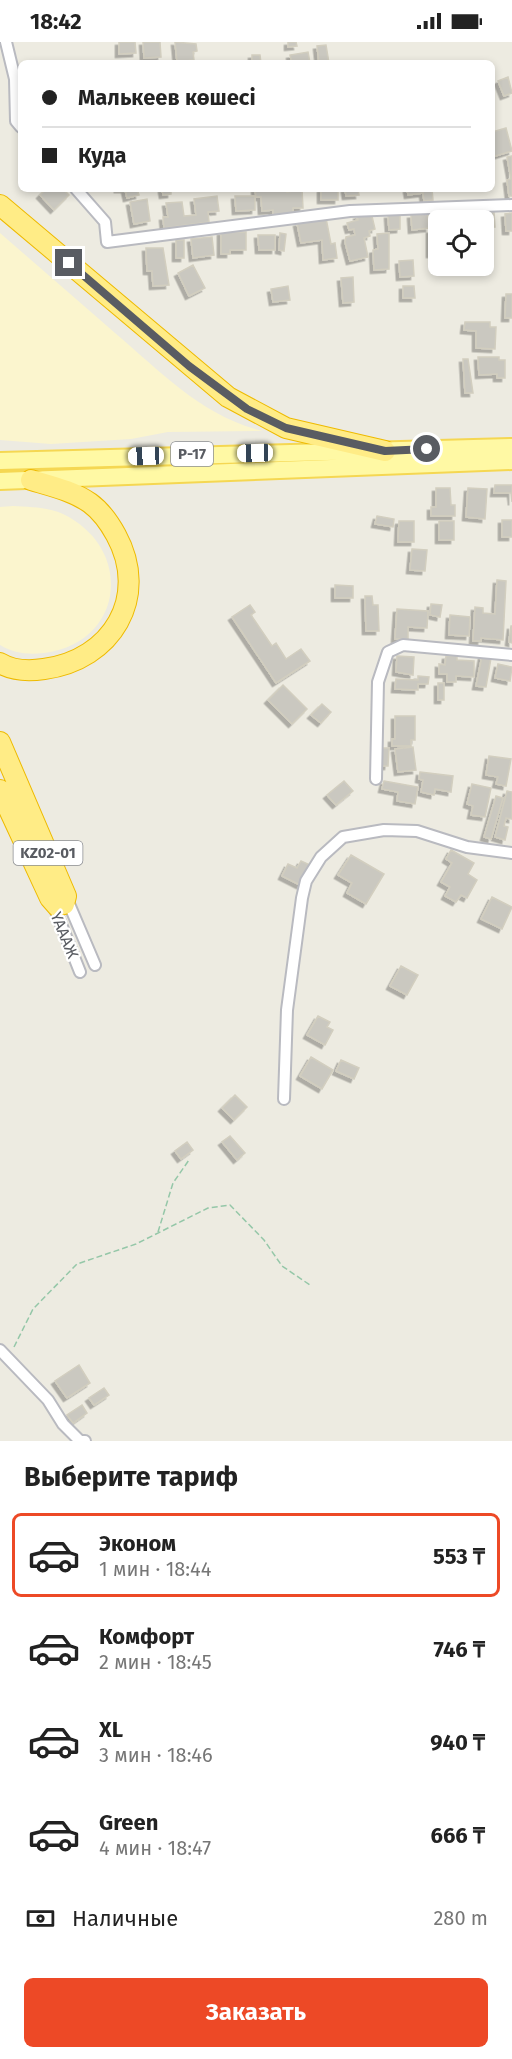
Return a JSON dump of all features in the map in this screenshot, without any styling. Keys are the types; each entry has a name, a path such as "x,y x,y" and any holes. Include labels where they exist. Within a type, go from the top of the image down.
{"highway":[{"path":"0,205 228,397 286,428 385,451"},
{"path":"0,663 7,667 33,670 63,667 84,657 105,642 117,624 127,602 130,577 123,548 110,524 92,504 75,495 31,480"},
{"name":"KZ02-01","path":"0,742 20,812 58,897"},
{"name":"KZ02-01","path":"0,790 20,812"}],"main road":[{"path":"385,451 512,447"},
{"name":"P-17","path":"0,461 385,451"},
{"name":"P-17","path":"0,481 512,460"}],"street":[{"path":"6,42 15,79 16,121 18,123"},
{"path":"79,192 105,222 107,242 350,211 512,205"},
{"path":"376,779 378,682 388,652 403,645 512,655"},
{"path":"284,1099 287,1010 302,898 306,881 321,857 343,837 384,830 417,831 467,847 512,853"},
{"name":"ҮАААЖ","path":"58,897 95,965"},
{"name":"ҮАААЖ","path":"58,897 80,972"},
{"path":"0,1350 48,1400 63,1424 80,1441 85,1441"}],"path":[{"path":"157,1233 173,1183 189,1160"},
{"path":"8,1359 33,1309 77,1264 136,1244 208,1208 230,1205 264,1240 282,1266 310,1285"}],"sand":[{"path":"0,233 184,391 221,415 263,431 168,432 131,439 51,444 0,440"},
{"path":"0,507 45,509 63,514 86,530 102,549 110,571 110,593 104,614 91,632 71,646 32,654 16,652 0,645"}],"building":[{"path":"119,42 135,42 136,53 119,54"},
{"path":"143,42 160,42 161,57 144,58"},
{"path":"175,42 196,44 197,51 193,52 194,60 177,60"},
{"path":"288,42 296,42 297,46 288,47"},
{"path":"326,45 328,60 319,60 317,46"},
{"path":"308,52 309,60 291,60 290,55"},
{"path":"252,55 260,55 261,60 252,60"},
{"path":"508,77 512,93 504,96 498,81"},
{"path":"506,128 512,151 495,156 495,131"},
{"path":"512,156 512,196 509,196 507,180 511,179 507,157"},
{"path":"43,192 66,192 69,195 54,210 40,195"},
{"path":"126,192 138,192 139,195 127,198"},
{"path":"255,192 302,192 303,208 293,208 293,214 273,215 273,210 262,211 261,197 256,197"},
{"path":"321,192 338,192 338,200 321,200"},
{"path":"345,192 358,192 359,195 346,196"},
{"path":"408,192 432,192 433,200 424,201 423,193 408,195"},
{"path":"217,196 219,211 208,212 209,222 164,228 163,217 168,217 166,203 182,202 184,216 196,215 194,199"},
{"path":"235,196 255,196 255,210 236,211"},
{"path":"147,199 150,221 134,224 130,202"},
{"path":"371,212 375,229 369,231 370,236 364,238 368,257 350,261 345,242 346,237 355,235 354,229 349,230 347,223 358,220 357,216"},
{"path":"512,213 512,231 506,231 505,214"},
{"path":"428,214 428,228 412,230 411,215"},
{"path":"388,215 400,215 400,229 389,230"},
{"path":"326,218 331,244 335,243 337,258 323,260 322,240 301,243 297,223"},
{"path":"221,232 246,232 246,250 230,250 230,254 221,254"},
{"path":"280,233 286,234 284,251 279,250"},
{"path":"389,233 389,269 374,270 373,250 378,249 377,234"},
{"path":"258,235 275,235 275,250 259,250"},
{"path":"212,237 214,255 193,258 191,239"},
{"path":"176,240 184,240 184,258 176,258"},
{"path":"146,248 163,248 169,285 153,286 152,271 147,271"},
{"path":"413,260 414,276 400,277 399,261"},
{"path":"193,265 205,288 189,296 178,273"},
{"path":"353,277 354,302 343,303 341,278"},
{"path":"288,286 290,300 273,302 271,289"},
{"path":"403,286 414,286 415,298 403,298"},
{"path":"506,294 512,294 512,318 505,318"},
{"path":"465,322 490,322 490,327 496,327 495,349 476,348 476,331 464,330"},
{"path":"478,357 499,357 499,360 505,360 505,378 497,378 497,374 479,375"},
{"path":"463,359 468,359 473,393 465,393"},
{"path":"495,485 512,485 512,502 511,493 494,493"},
{"path":"436,488 450,488 451,505 455,505 455,516 431,516 431,507 436,507"},
{"path":"468,488 487,489 485,519 466,517"},
{"path":"377,516 394,519 393,527 375,524"},
{"path":"502,520 512,520 512,537 502,537"},
{"path":"399,521 414,521 414,542 398,542"},
{"path":"439,521 454,521 454,540 439,540"},
{"path":"412,549 427,550 425,571 410,570"},
{"path":"497,580 506,581 503,640 481,638 481,641 473,641 475,607 483,608 483,613 495,614"},
{"path":"335,585 353,586 353,598 335,598"},
{"path":"365,596 372,596 373,605 378,605 379,631 366,631"},
{"path":"431,604 442,605 440,617 430,615"},
{"path":"250,605 255,612 251,615 272,646 276,643 286,659 301,649 310,661 276,683 232,617"},
{"path":"397,609 428,611 427,628 408,627 408,639 395,639"},
{"path":"450,615 470,617 469,636 449,635"},
{"path":"512,626 512,643 509,642"},
{"path":"397,656 414,657 413,675 396,672"},
{"path":"446,656 457,656 457,660 474,661 474,677 456,676 456,682 447,682 447,674 439,674 439,664 445,665"},
{"path":"482,656 491,658 486,687 476,686"},
{"path":"498,664 512,667 510,681 495,678"},
{"path":"418,676 429,677 428,684 418,684 418,690 395,689 396,679 418,680"},
{"path":"438,683 444,683 444,700 438,700"},
{"path":"283,685 307,709 292,724 268,700"},
{"path":"322,704 331,712 321,723 311,715"},
{"path":"395,716 415,716 415,740 411,740 411,746 392,746 392,739 395,739"},
{"path":"413,747 416,770 398,772 395,749"},
{"path":"382,748 389,748 388,766 382,766"},
{"path":"489,756 511,759 506,786 496,784 498,777 486,775"},
{"path":"420,772 453,776 451,792 435,789 434,795 421,792 423,780 419,779"},
{"path":"344,781 353,791 336,805 327,795"},
{"path":"384,781 418,787 415,804 397,801 398,792 382,789"},
{"path":"472,784 491,788 485,817 471,815 473,806 467,804"},
{"path":"507,791 512,792 512,819 506,818 504,826 508,827 505,840 495,837"},
{"path":"496,796 503,798 491,839 484,837"},
{"path":"451,850 474,863 468,874 477,880 467,898 461,895 456,902 445,896 450,887 441,882 452,863 446,859"},
{"path":"351,855 384,874 366,904 347,893 352,883 338,875"},
{"path":"301,861 310,865 300,885 282,876 288,864 297,868"},
{"path":"492,897 512,907 502,929 481,919"},
{"path":"401,966 418,975 407,995 390,986"},
{"path":"318,1016 330,1022 327,1027 333,1030 325,1045 307,1035"},
{"path":"311,1057 333,1070 322,1089 300,1076"},
{"path":"341,1060 359,1068 354,1079 336,1071"},
{"path":"235,1095 247,1107 234,1120 222,1108"},
{"path":"230,1136 245,1153 237,1160 222,1142"},
{"path":"187,1142 193,1150 181,1159 175,1151"},
{"path":"79,1365 90,1383 67,1398 55,1381"},
{"path":"104,1388 109,1395 94,1405 89,1398"},
{"path":"82,1405 87,1413 73,1423 67,1415"}],"route":[{"path":"69,263 189,366 247,409 286,428 385,451 427,449"}]}
